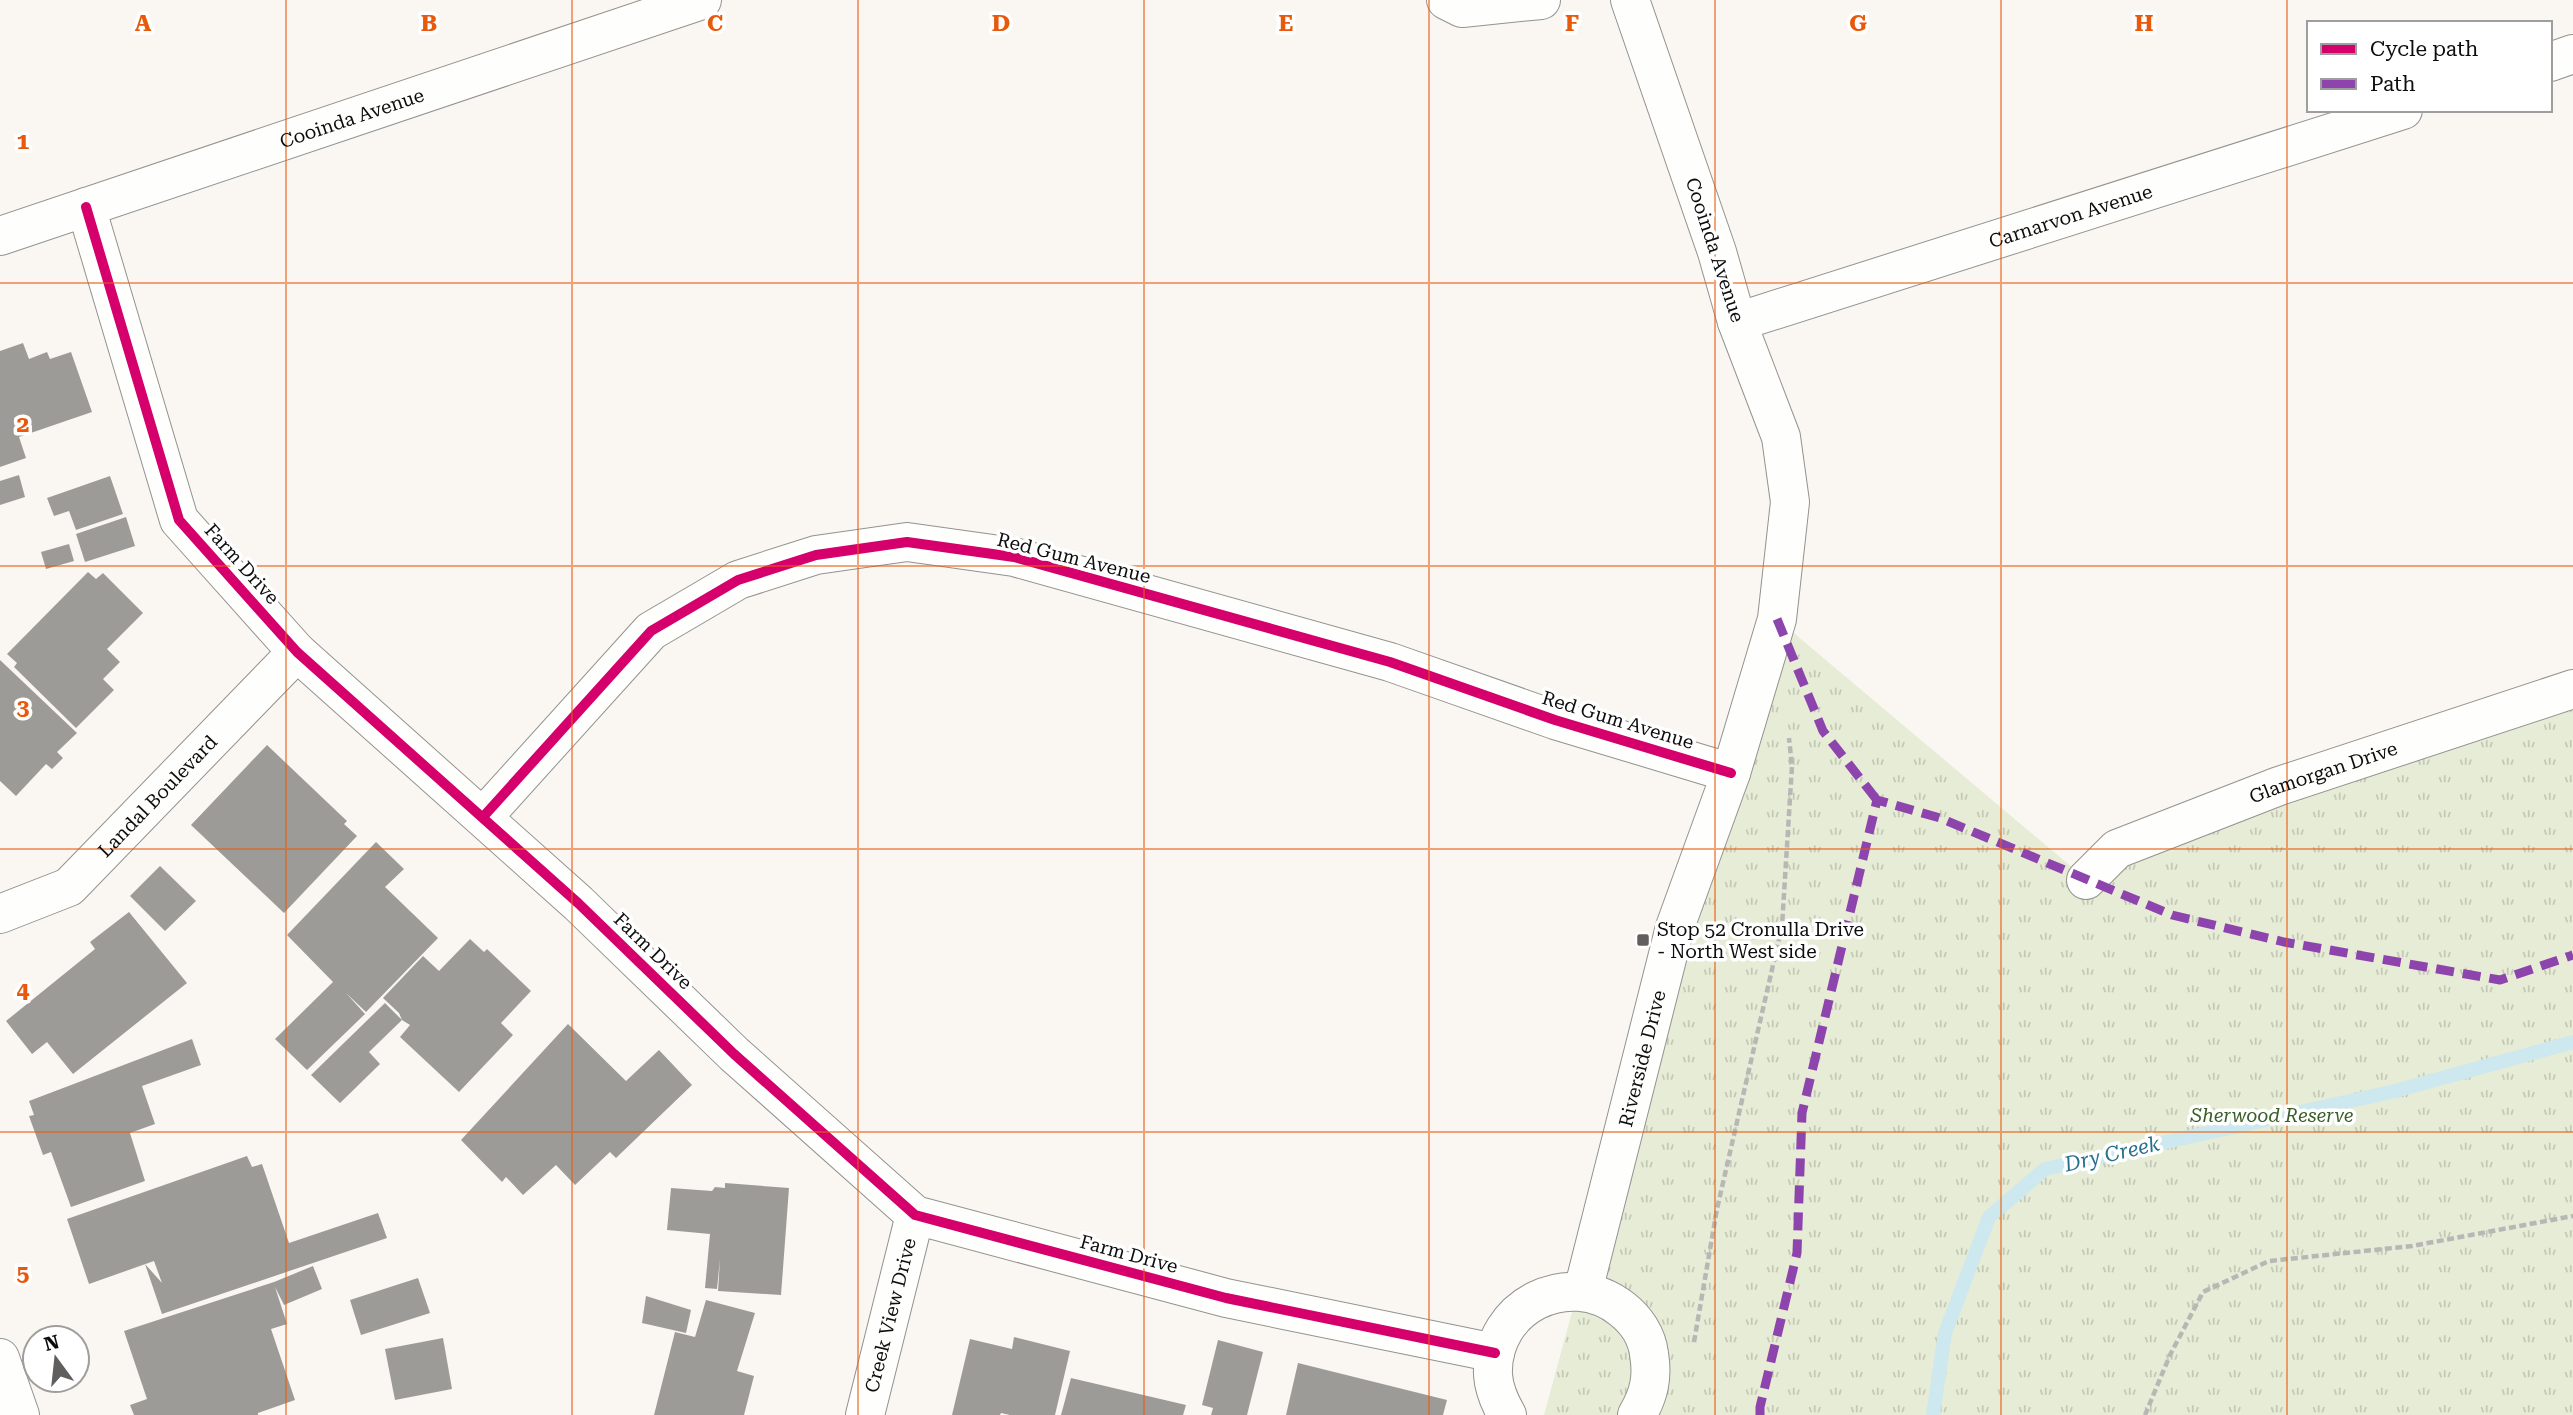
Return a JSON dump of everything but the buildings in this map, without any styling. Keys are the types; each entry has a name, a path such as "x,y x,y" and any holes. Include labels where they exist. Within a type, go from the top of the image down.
{"street":[{"name":"Cooinda Avenue","path":"0,236 702,0"},
{"path":"1446,0 1462,8 1541,0"},
{"name":"Cooinda Avenue","path":"1630,0 1717,252 1737,322 1781,437 1790,502"},
{"path":"2552,61 2573,54"},
{"name":"Carnarvon Avenue","path":"1737,322 2397,112"},
{"name":"Farm Drive","path":"86,207 179,520 297,652 578,902 734,1054 915,1215 1226,1298 1495,1353"},
{"name":"Riverside Drive","path":"1583,1291 1675,927 1731,773 1777,619 1790,502"},
{"name":"Red Gum Avenue","path":"483,817 651,631 738,580 816,555 907,542 1014,557 1390,662 1555,720 1731,773"},
{"name":"Landal Boulevard","path":"0,914 69,887 297,652"},
{"name":"Glamorgan Drive","path":"2086,880 2117,849 2279,786 2573,690"},
{"name":"Creek View Drive","path":"864,1415 915,1215"},
{"path":"1507,1415 1499,1399 1493,1376 1495,1353 1503,1330 1518,1312 1537,1299 1559,1292 1583,1291 1611,1300 1633,1318 1648,1344 1652,1373 1646,1401 1636,1415"},
{"path":"0,1358 20,1415"}],"path":[{"path":"1692,1350 1717,1209 1782,926 1792,766 1788,726"},
{"path":"2145,1415 2170,1356 2203,1292 2269,1261 2412,1246 2573,1216"}],"green space":[{"name":"Sherwood Reserve","path":"1777,619 2086,879 2573,689 2573,1415 1544,1415 1659,992"}],"waterway":[{"name":"Dry Creek","path":"1933,1415 1945,1333 1989,1217 2045,1169 2395,1091 2573,1042"}],"marked path":[{"path":"1777,619 1823,731 1877,800"},
{"path":"1760,1415 1797,1253 1802,1113 1877,800 1940,818 2172,915 2284,942 2500,980 2573,955"}],"cycle path":[{"path":"86,207 179,520 297,652 578,903 734,1054 915,1215 1226,1298 1495,1353"},
{"path":"483,817 651,631 738,580 816,555 907,542 1014,557 1390,662 1555,720 1731,773"}],"place":[{"name":"Stop 52 Cronulla Drive - North West side","path":"1643,940"}]}
